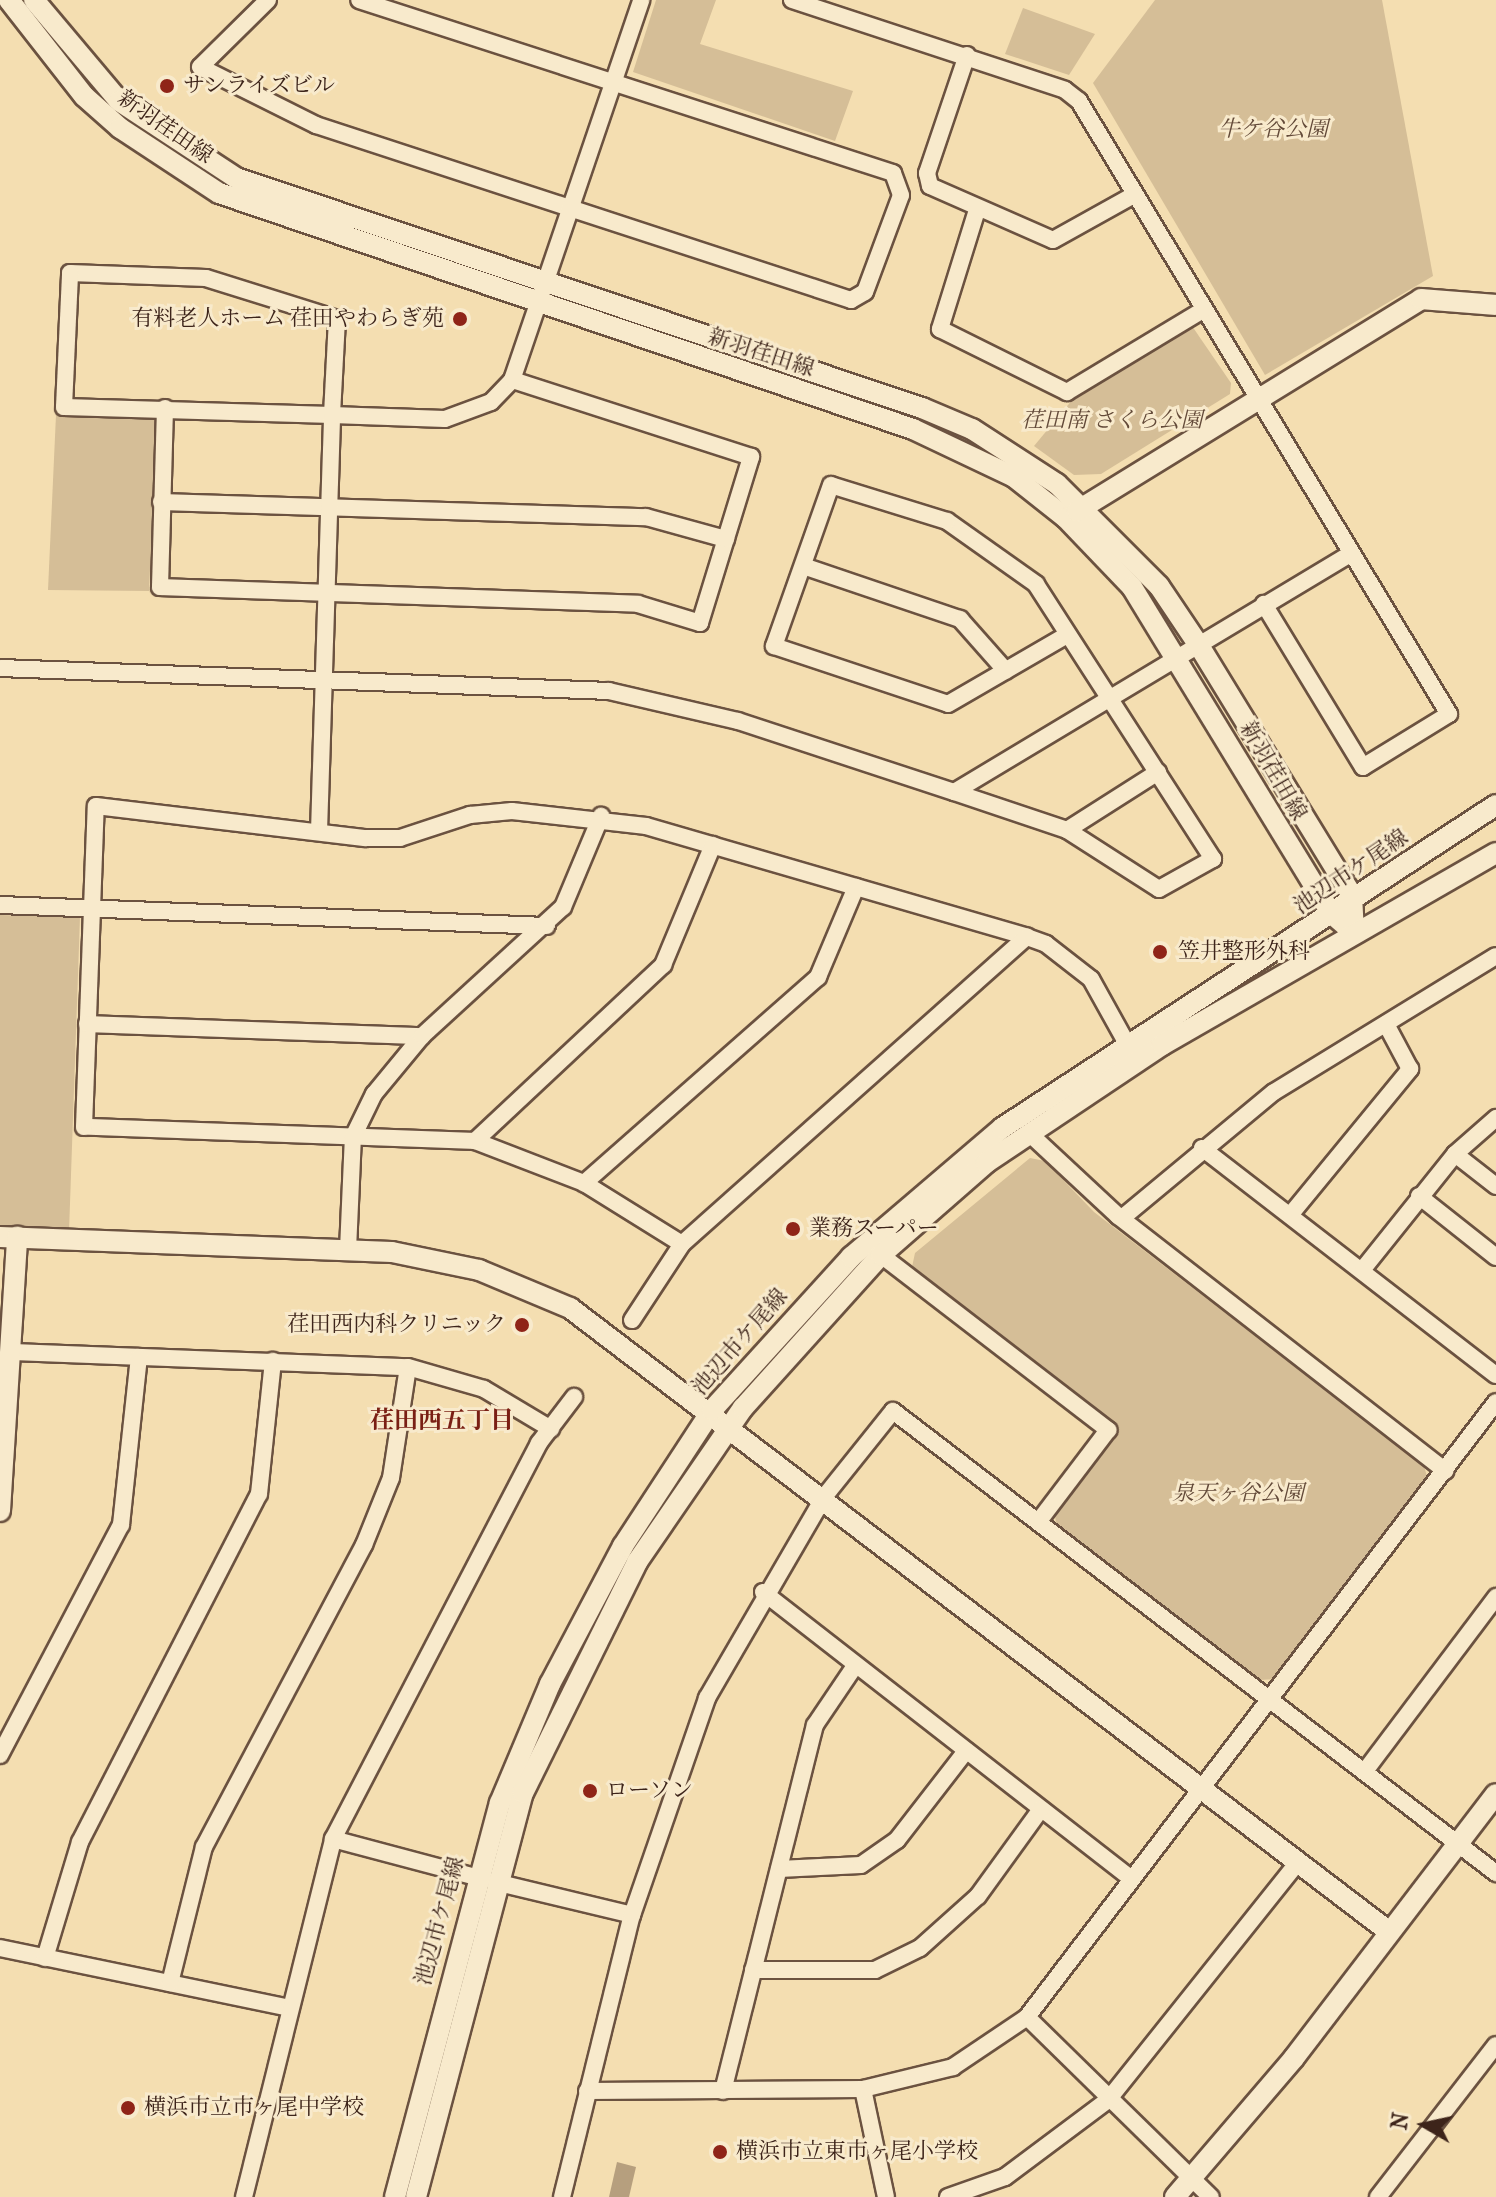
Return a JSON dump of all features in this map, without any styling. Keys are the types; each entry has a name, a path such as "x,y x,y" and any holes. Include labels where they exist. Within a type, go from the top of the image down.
{"street":[{"name":"新羽荏田線","path":"9,0 84,96 120,128 219,193 928,435 1014,477 1066,518 1132,587 1179,654 1331,913 1354,933"},
{"name":"新羽荏田線","path":"34,0 119,101 223,171 265,191 922,408 1006,449 1086,506 1159,586 1352,895"},
{"path":"268,0 200,67 316,125 851,300 865,292 901,195 893,173 359,0"},
{"path":"319,832 327,508 332,415 337,319 206,278 70,273 64,407 165,408 332,415 445,419 491,402 512,380 540,305 641,0"},
{"path":"792,0 967,55 1079,101 1449,714 1363,767 1264,604"},
{"path":"967,55 927,173 930,186 977,210 1053,240 1134,195"},
{"path":"977,210 940,329 1067,392 1203,310"},
{"path":"1066,518 1421,299 1496,305"},
{"path":"165,408 160,587 638,604 700,623 751,457 512,380"},
{"path":"0,668 609,691 738,721 1067,830 1159,889 1213,859 1036,584 947,521 831,485 774,646 948,704 1067,635"},
{"path":"161,502 646,517 726,539"},
{"path":"954,792 1350,554"},
{"path":"803,566 960,619 1006,671"},
{"path":"1067,830 1158,772"},
{"name":"池辺市ケ尾線","path":"395,2197 485,1879 550,1684 623,1546 712,1410 794,1313 934,1181 1127,1044 1331,913 1352,895 1496,805"},
{"path":"682,1244 584,1183 475,1141 84,1127 96,806 319,832 400,838 470,815 601,816 713,845 1027,937 1091,979 1127,1044"},
{"path":"348,1250 353,1137 374,1094 422,1036 547,926 580,877 601,816"},
{"path":"475,1141 663,965 713,845"},
{"name":"池辺市ケ尾線","path":"416,2197 485,1879 567,1697 637,1562 729,1425 881,1255 1029,1133 1354,933 1496,853"},
{"path":"584,1183 818,977 856,887"},
{"path":"1352,895 1354,933"},
{"path":"0,905 547,926"},
{"path":"632,1320 682,1244 1027,937"},
{"path":"1122,1218 1202,1148 1274,1092 1496,956"},
{"path":"87,1024 422,1036"},
{"path":"1291,1214 1410,1069 1386,1024"},
{"path":"1363,1269 1455,1154 1496,1118"},
{"path":"1029,1133 1122,1218 1445,1471"},
{"path":"1202,1148 1363,1269 1496,1375"},
{"path":"1455,1154 1496,1186"},
{"path":"1419,1196 1496,1257"},
{"path":"0,1511 13,1352 8,1237 348,1250 434,1258 542,1294 619,1339 1388,1931"},
{"path":"881,1255 1108,1430 1039,1521"},
{"path":"13,1352 408,1367 484,1389 551,1429"},
{"path":"2,1747 121,1525 139,1357"},
{"path":"45,1958 80,1842 254,1507 273,1361"},
{"path":"170,1983 204,1847 364,1545 391,1478 408,1367"},
{"path":"244,2197 333,1839 551,1429 574,1397"},
{"path":"587,2091 863,2089 953,2067 1027,2017 1129,1877 1269,1700 1496,1402"},
{"path":"562,2197 632,1915 707,1698 763,1592 824,1497 893,1411 1496,1873"},
{"path":"763,1592 1129,1877"},
{"path":"1365,1771 1496,1597"},
{"path":"723,2091 815,1725 855,1666"},
{"path":"779,1869 861,1865 897,1840 966,1751"},
{"path":"1175,2197 1192,2182 1496,1794"},
{"path":"753,1970 875,1970 920,1948 978,1896 1041,1809"},
{"path":"333,1839 632,1915"},
{"path":"948,2197 1005,2177 1108,2100 1298,1862"},
{"path":"0,1948 290,2008"},
{"path":"1027,2017 1108,2100 1211,2197"},
{"path":"1378,2197 1496,2045"},
{"path":"863,2089 886,2197"}],"green space":[{"path":"656,0 716,0 700,44 853,91 835,141 633,72"},
{"name":"牛ケ谷公園","path":"1155,0 1382,0 1433,276 1265,375 1093,83"},
{"path":"1023,8 1095,34 1069,75 1005,54"},
{"name":"荏田南 さくら公園","path":"1192,326 1231,383 1230,394 1101,474 1074,475 1034,446 1073,399"},
{"path":"56,415 157,419 149,591 48,590"},
{"path":"0,915 80,917 69,1232 0,1229"},
{"name":"泉天ヶ谷公園","path":"1030,1158 1045,1161 1094,1212 1424,1466 1428,1480 1275,1679 1260,1680 1056,1524 1055,1515 1119,1428 912,1267 915,1253"}],"shaded area":[{"path":"617,2162 636,2167 629,2197 609,2197"}],"place":[{"name":"サンライズビル","path":"167,86"},
{"name":"有料老人ホーム 荏田やわらぎ苑","path":"460,319"},
{"name":"笠井整形外科","path":"1160,952"},
{"name":"業務スーパー","path":"793,1229"},
{"name":"荏田西内科クリニック","path":"522,1325"},
{"name":"ローソン","path":"590,1791"},
{"name":"横浜市立市ヶ尾中学校","path":"128,2108"},
{"name":"横浜市立東市ヶ尾小学校","path":"720,2152"}],"district":[{"name":"荏田西五丁目","path":"442,1421"}]}
